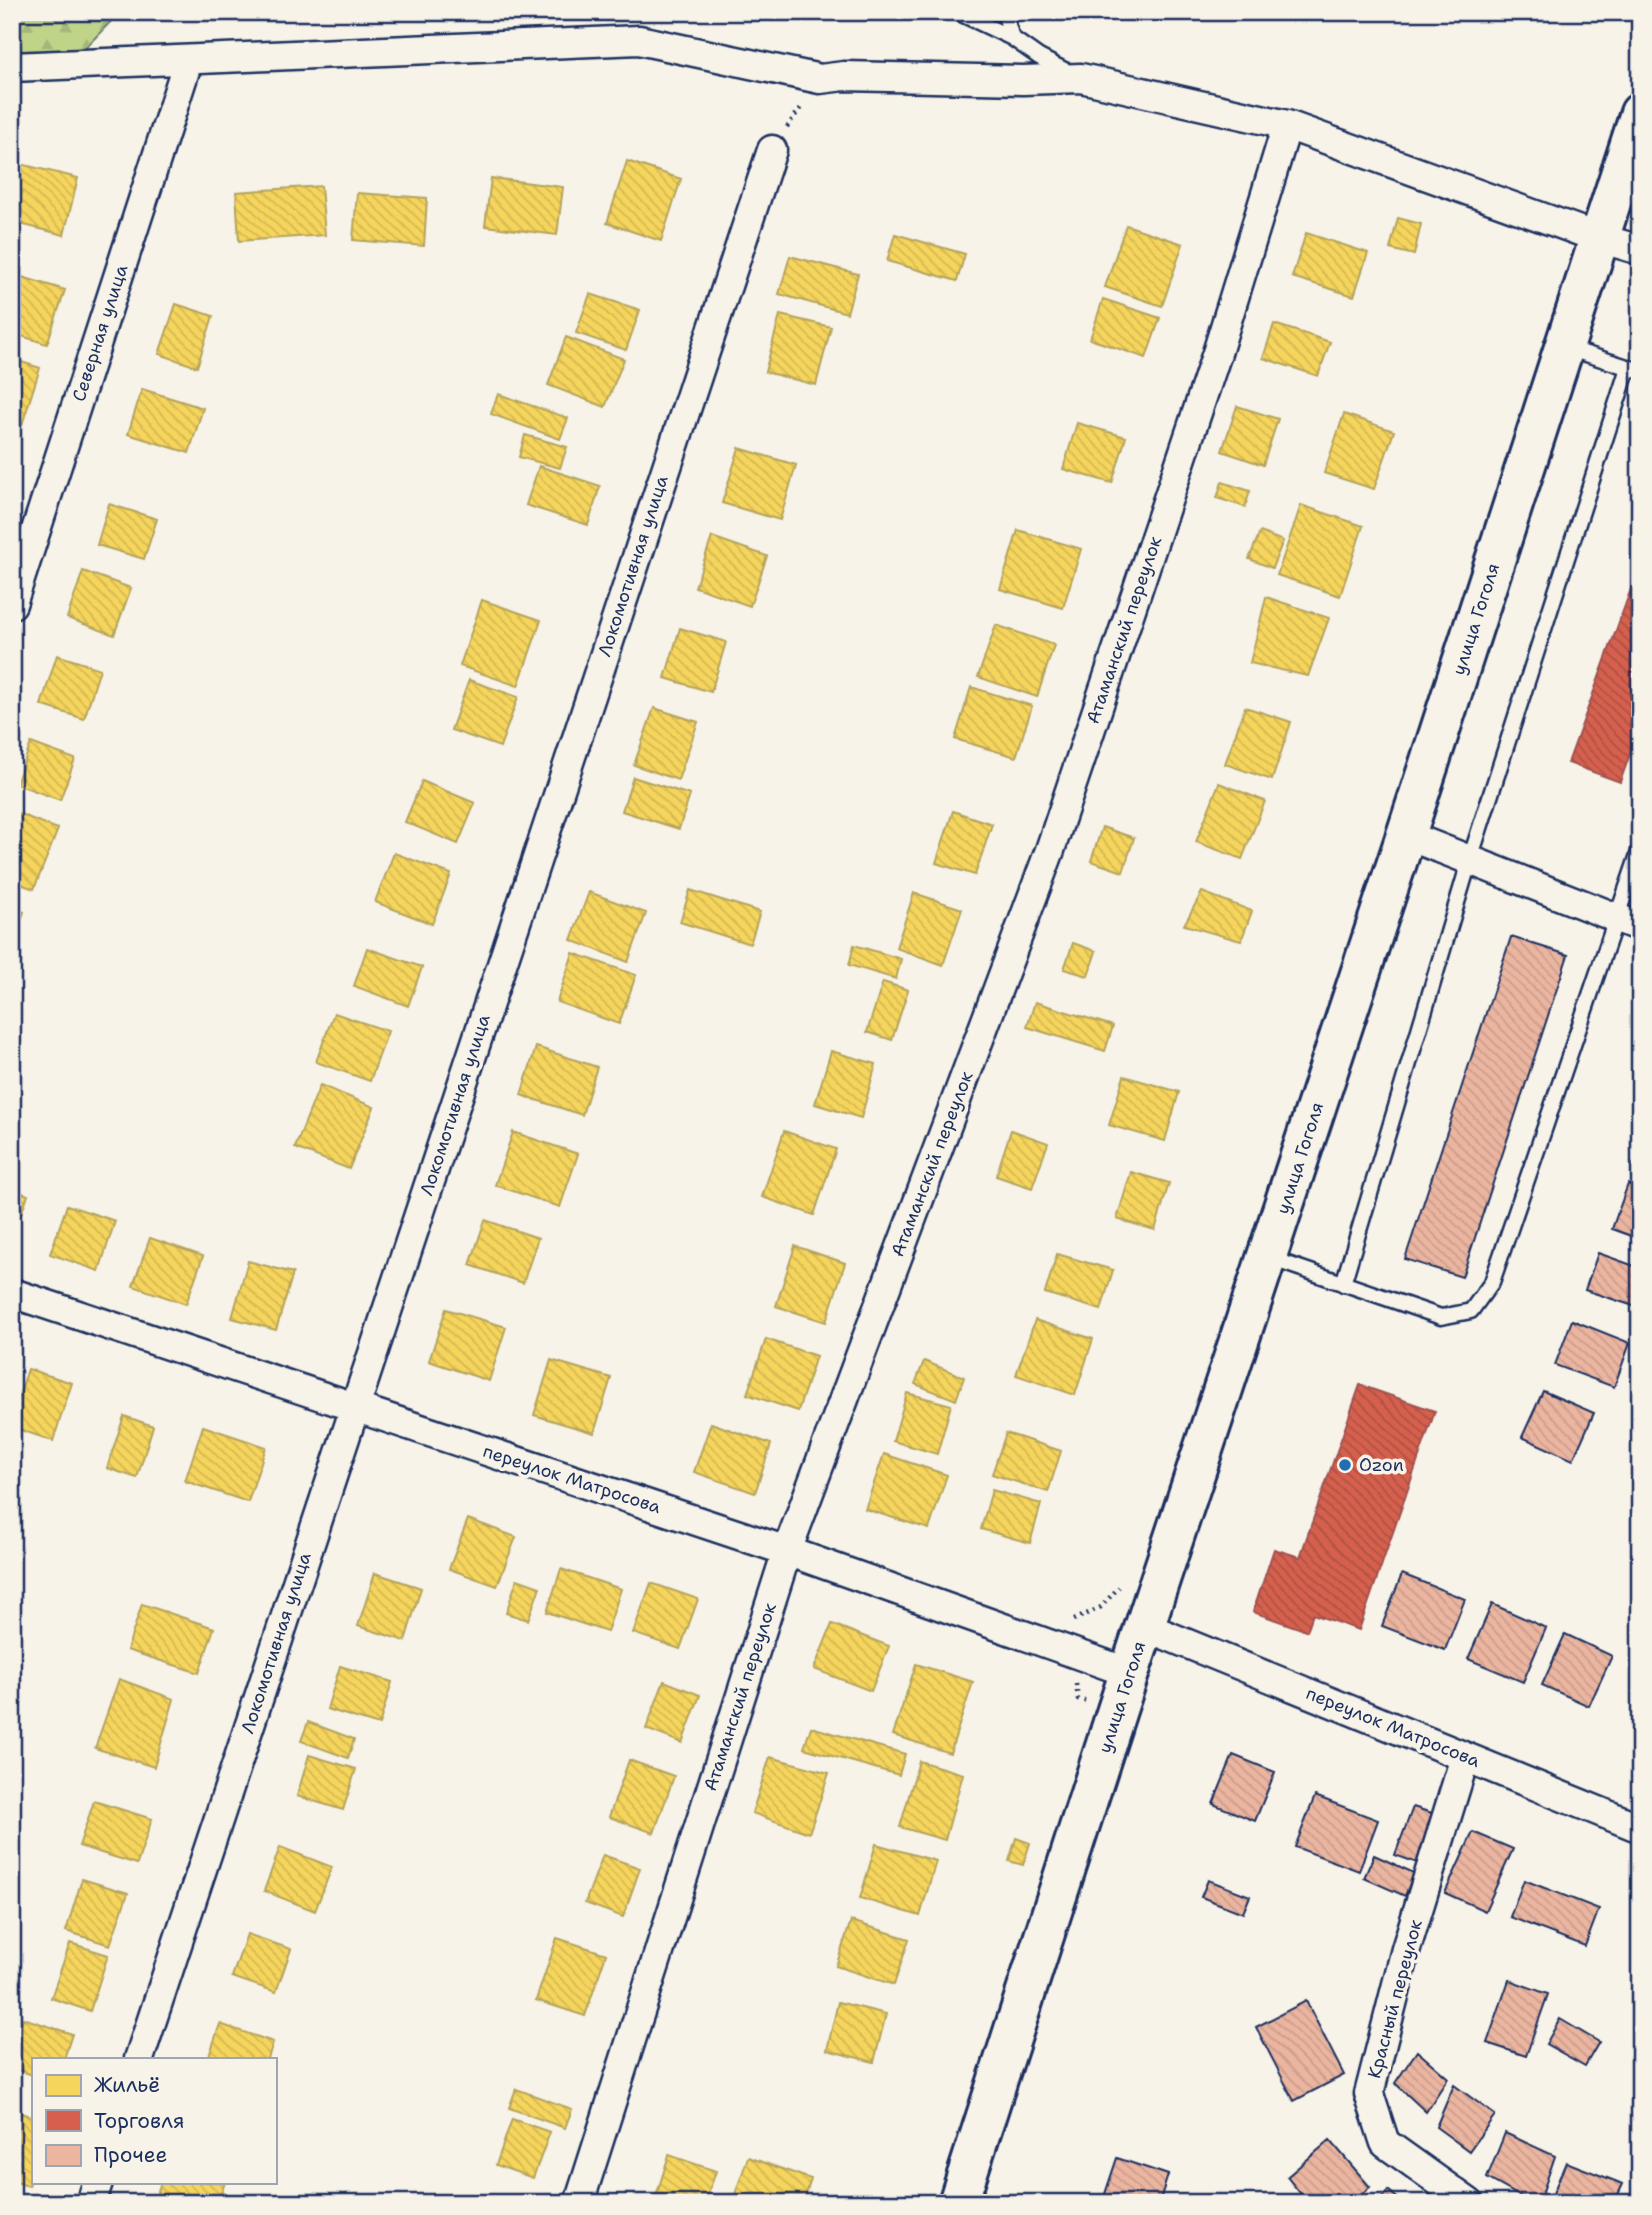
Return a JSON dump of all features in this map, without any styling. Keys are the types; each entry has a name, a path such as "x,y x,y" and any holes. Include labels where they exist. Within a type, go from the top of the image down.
{"main road":[{"name":"улица Гоголя","path":"958,2203 1640,113"}],"street":[{"path":"12,67 639,40 820,79 844,76 1023,80 1081,78 1287,125 1599,238 1640,250"},
{"name":"Северная улица","path":"12,604 188,61"},
{"name":"Атаманский переулок","path":"579,2203 787,1551 1050,850 1217,353 1287,125"},
{"name":"Локомотивная улица","path":"139,2058 772,150"},
{"path":"1406,835 1628,922"},
{"name":"переулок Матросова","path":"12,1293 787,1551 1130,1673"},
{"name":"переулок Матросова","path":"1146,1627 1640,1828"},
{"name":"Красный переулок","path":"1465,1757 1406,1950 1369,2094 1385,2143 1469,2203"},
{"path":"91,2203 97,2184"}],"lane":[{"path":"957,12 1012,38 1039,57 1081,78"},
{"path":"1004,12 1012,38"},
{"path":"1343,1283 1470,859 1634,369 1564,347"},
{"path":"1268,1257 1441,1317 1471,1311 1492,1282 1628,922 1640,849"}],"path":[{"path":"772,150 820,79"}],"green space":[{"path":"12,12 120,12 86,47 12,65"}],"building: Жильё":[{"path":"627,161 681,179 661,241 607,223"},
{"path":"12,162 78,178 64,235 12,222"},
{"path":"491,178 563,187 557,235 485,226"},
{"path":"321,186 325,235 239,241 236,192"},
{"path":"357,193 427,198 424,246 353,240"},
{"path":"1398,218 1421,224 1414,255 1390,249"},
{"path":"1126,225 1183,244 1162,306 1105,287"},
{"path":"1306,233 1368,253 1354,296 1292,277"},
{"path":"895,234 965,254 957,281 887,261"},
{"path":"790,256 858,274 847,313 779,294"},
{"path":"22,277 65,290 47,344 12,333 12,308"},
{"path":"590,294 640,310 626,350 576,333"},
{"path":"1103,299 1160,318 1146,358 1090,339"},
{"path":"176,304 213,316 197,367 159,354"},
{"path":"780,315 831,327 816,385 765,372"},
{"path":"1274,324 1330,342 1318,376 1263,358"},
{"path":"566,337 624,359 605,407 548,385"},
{"path":"12,359 40,368 22,425 12,422"},
{"path":"142,389 203,408 189,453 128,434"},
{"path":"498,394 568,418 560,439 491,414"},
{"path":"1237,406 1278,419 1263,465 1222,451"},
{"path":"1344,414 1394,431 1374,489 1324,473"},
{"path":"1077,423 1126,437 1112,483 1063,469"},
{"path":"12,433 20,436 12,460"},
{"path":"525,435 567,447 560,468 519,457"},
{"path":"739,448 796,465 780,520 722,503"},
{"path":"539,466 600,486 588,525 526,505"},
{"path":"1222,482 1250,491 1245,507 1217,498"},
{"path":"109,504 157,519 144,559 97,545"},
{"path":"1301,505 1363,526 1340,596 1277,575"},
{"path":"1018,530 1081,549 1063,608 1000,589"},
{"path":"1260,532 1283,541 1272,568 1249,559"},
{"path":"712,537 767,556 750,606 695,587"},
{"path":"83,571 131,588 114,635 67,618"},
{"path":"1266,597 1329,618 1308,676 1250,663"},
{"path":"482,600 541,620 518,686 460,666"},
{"path":"996,625 1054,645 1037,697 978,677"},
{"path":"680,628 726,642 711,692 665,678"},
{"path":"57,655 100,669 84,719 41,705"},
{"path":"469,680 518,697 500,747 451,730"},
{"path":"971,687 1032,706 1016,757 955,739"},
{"path":"1245,707 1291,722 1272,780 1225,764"},
{"path":"654,708 698,722 678,780 634,765"},
{"path":"31,743 75,759 60,800 16,784"},
{"path":"633,777 690,795 679,829 622,811"},
{"path":"422,781 475,803 458,844 405,822"},
{"path":"1219,783 1265,801 1242,859 1196,842"},
{"path":"12,811 58,829 34,889 12,881"},
{"path":"953,811 992,824 975,875 936,863"},
{"path":"1102,827 1134,838 1123,872 1091,861"},
{"path":"394,853 451,874 432,924 375,902"},
{"path":"690,890 760,912 750,944 680,922"},
{"path":"589,892 646,913 628,962 571,940"},
{"path":"1202,892 1252,911 1241,941 1184,925"},
{"path":"914,893 962,909 943,965 896,948"},
{"path":"12,908 24,912 12,947"},
{"path":"1073,943 1096,951 1088,976 1064,969"},
{"path":"854,945 901,959 896,979 849,965"},
{"path":"367,948 422,967 408,1006 354,986"},
{"path":"573,953 636,975 619,1024 557,1002"},
{"path":"883,982 908,990 892,1040 867,1032"},
{"path":"1035,1002 1113,1026 1105,1051 1027,1027"},
{"path":"334,1013 388,1031 370,1081 316,1062"},
{"path":"536,1047 597,1067 582,1115 521,1095"},
{"path":"831,1051 876,1064 861,1118 815,1104"},
{"path":"1124,1076 1179,1092 1165,1141 1109,1125"},
{"path":"320,1085 374,1107 349,1169 295,1148"},
{"path":"1011,1130 1048,1143 1032,1188 996,1176"},
{"path":"784,1131 836,1149 814,1215 762,1197"},
{"path":"513,1132 578,1154 560,1207 495,1185"},
{"path":"1131,1172 1169,1183 1155,1230 1117,1219"},
{"path":"12,1189 28,1195 12,1239"},
{"path":"67,1205 115,1221 99,1271 50,1254"},
{"path":"485,1220 538,1238 523,1283 470,1265"},
{"path":"150,1238 203,1256 186,1304 133,1286"},
{"path":"795,1246 845,1263 826,1322 776,1306"},
{"path":"1057,1254 1113,1270 1101,1310 1045,1293"},
{"path":"248,1261 293,1273 276,1330 232,1318"},
{"path":"446,1309 506,1327 489,1381 429,1361"},
{"path":"1035,1320 1093,1339 1075,1395 1016,1375"},
{"path":"766,1339 816,1356 798,1411 747,1394"},
{"path":"551,1360 611,1378 594,1433 534,1415"},
{"path":"924,1361 964,1377 956,1400 915,1384"},
{"path":"28,1369 72,1383 53,1441 12,1427 12,1417"},
{"path":"907,1393 951,1405 937,1454 893,1441"},
{"path":"124,1416 153,1426 137,1478 107,1468"},
{"path":"711,1423 771,1444 755,1493 694,1472"},
{"path":"203,1426 266,1447 248,1502 185,1481"},
{"path":"1006,1433 1061,1451 1048,1492 992,1474"},
{"path":"884,1454 947,1475 929,1529 865,1509"},
{"path":"992,1490 1041,1504 1030,1543 981,1529"},
{"path":"468,1519 516,1537 497,1586 449,1569"},
{"path":"561,1569 621,1589 607,1632 547,1612"},
{"path":"375,1573 421,1588 405,1641 358,1626"},
{"path":"517,1579 540,1587 528,1620 506,1613"},
{"path":"651,1583 698,1599 680,1649 633,1633"},
{"path":"142,1604 214,1628 199,1673 127,1650"},
{"path":"832,1624 889,1646 871,1691 814,1669"},
{"path":"916,1664 973,1682 950,1753 893,1735"},
{"path":"340,1666 392,1682 379,1725 327,1709"},
{"path":"119,1679 174,1699 154,1767 95,1748"},
{"path":"664,1681 700,1695 682,1743 646,1729"},
{"path":"308,1722 354,1739 348,1758 301,1741"},
{"path":"811,1727 905,1754 899,1775 804,1748"},
{"path":"309,1755 356,1769 343,1810 297,1796"},
{"path":"770,1757 829,1773 809,1833 752,1813"},
{"path":"629,1760 674,1776 654,1833 609,1817"},
{"path":"919,1761 963,1774 945,1840 900,1827"},
{"path":"94,1801 152,1819 137,1864 79,1846"},
{"path":"1016,1838 1030,1843 1023,1865 1009,1861"},
{"path":"876,1844 936,1861 920,1916 860,1898"},
{"path":"280,1847 332,1867 315,1911 264,1891"},
{"path":"603,1855 640,1868 623,1917 585,1903"},
{"path":"82,1879 128,1893 110,1945 66,1931"},
{"path":"851,1921 909,1939 894,1985 836,1966"},
{"path":"247,1934 291,1949 276,1992 232,1977"},
{"path":"557,1938 606,1954 585,2016 536,2000"},
{"path":"70,1943 108,1955 90,2011 51,1998"},
{"path":"838,2002 886,2014 874,2062 827,2050"},
{"path":"23,2018 72,2034 64,2058 32,2058 32,2075 12,2068 12,2052"},
{"path":"220,2024 273,2042 268,2058 208,2058"},
{"path":"516,2089 572,2109 565,2128 509,2108"},
{"path":"12,2110 32,2117 32,2176 29,2186 12,2181"},
{"path":"512,2119 550,2132 533,2178 496,2165"},
{"path":"669,2155 716,2171 705,2203 654,2203"},
{"path":"748,2157 811,2179 803,2203 732,2203"},
{"path":"160,2184 224,2184 218,2203 173,2203 156,2197"}],"building: Торговля":[{"path":"1640,564 1640,726 1620,782 1568,763"},
{"path":"1360,1385 1435,1411 1359,1630 1313,1614 1307,1631 1253,1612 1274,1549 1300,1557"}],"building: Прочее":[{"path":"1511,937 1568,955 1462,1277 1405,1259"},
{"path":"1640,1149 1640,1167 1633,1165"},
{"path":"1628,1184 1640,1189 1640,1239 1612,1229"},
{"path":"1598,1253 1640,1268 1640,1308 1585,1290"},
{"path":"1572,1320 1630,1343 1614,1387 1555,1365"},
{"path":"1543,1391 1594,1413 1573,1460 1522,1437"},
{"path":"1402,1574 1465,1599 1445,1650 1382,1626"},
{"path":"1492,1604 1546,1628 1523,1682 1468,1659"},
{"path":"1565,1634 1612,1656 1589,1706 1542,1685"},
{"path":"1233,1755 1275,1772 1255,1821 1213,1804"},
{"path":"1315,1796 1378,1820 1359,1871 1295,1847"},
{"path":"1413,1807 1438,1815 1420,1864 1395,1855"},
{"path":"1473,1832 1513,1849 1485,1911 1445,1893"},
{"path":"1374,1855 1414,1873 1405,1896 1364,1878"},
{"path":"1208,1880 1250,1896 1243,1913 1201,1897"},
{"path":"1524,1880 1599,1909 1585,1946 1510,1917"},
{"path":"1509,1980 1548,1994 1526,2056 1487,2043"},
{"path":"1306,2001 1344,2075 1294,2101 1256,2027"},
{"path":"1560,2019 1599,2042 1585,2066 1546,2044"},
{"path":"1417,2051 1448,2078 1426,2112 1395,2083"},
{"path":"1454,2085 1495,2115 1469,2151 1436,2127"},
{"path":"1505,2133 1555,2156 1539,2203 1532,2203 1487,2178"},
{"path":"1330,2140 1370,2187 1351,2203 1308,2203 1287,2177"},
{"path":"1117,2158 1168,2175 1159,2203 1102,2203"},
{"path":"1566,2162 1623,2184 1614,2203 1549,2203"},
{"path":"1388,2190 1403,2203 1378,2203"}],"place":[{"name":"Ozon","path":"1345,1465"}]}
